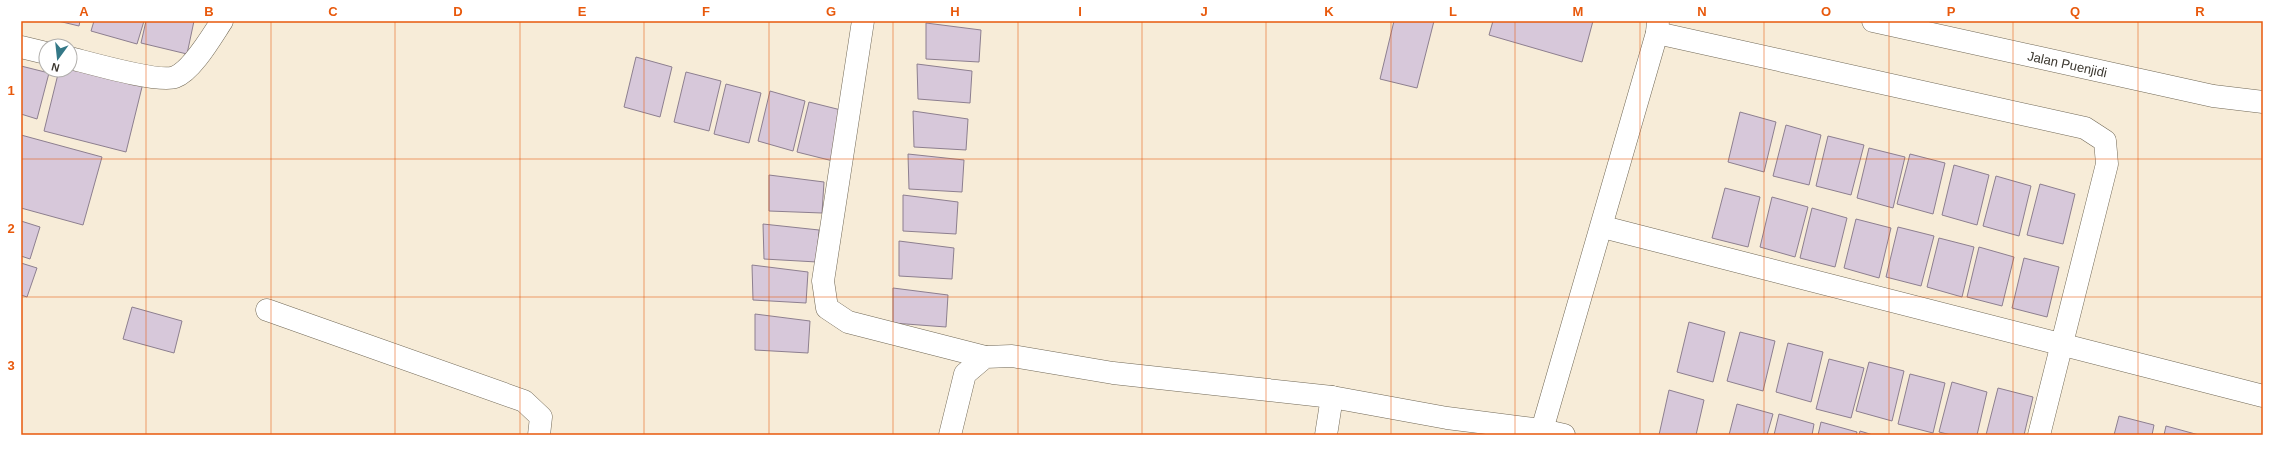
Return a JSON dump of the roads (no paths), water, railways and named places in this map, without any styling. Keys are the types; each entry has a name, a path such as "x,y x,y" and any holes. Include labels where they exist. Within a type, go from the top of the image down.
{"street":[{"path":"78,60 159,78 175,77 190,66 222,21"},
{"path":"864,21 823,281 827,308 848,322 985,357 1012,356 1113,373 1332,397 1447,418 1541,433 1564,435"},
{"name":"Jalan Puenjidi","path":"1873,21 2213,96 2263,102"},
{"path":"1541,433 1602,226 1658,27 2085,128 2105,141 2107,164 2039,435"},
{"path":"21,48 38,51"},
{"path":"1602,226 2263,396"},
{"path":"267,310 524,401 541,417 539,435"},
{"path":"950,435 965,374 985,357"},
{"path":"1326,435 1332,397"}]}
